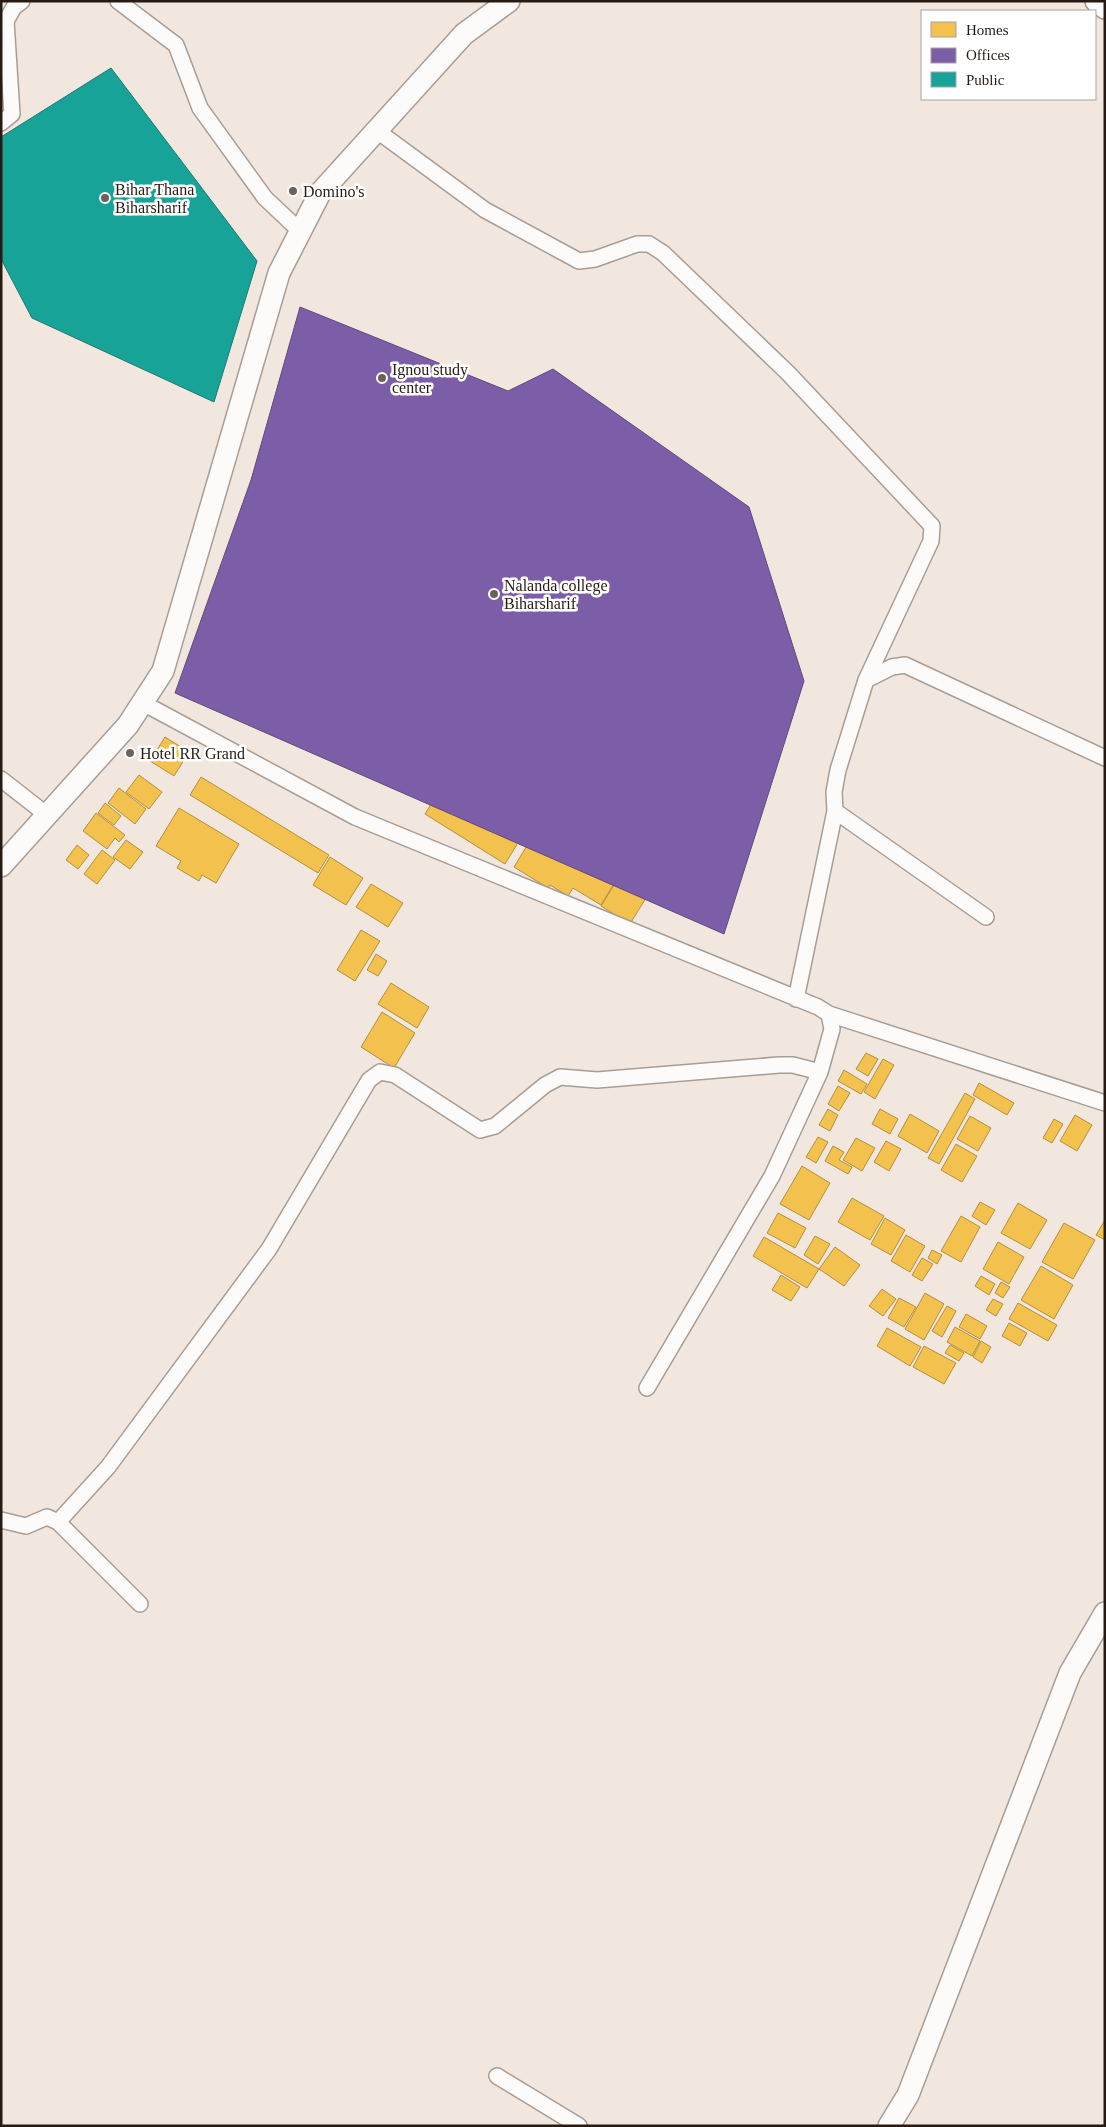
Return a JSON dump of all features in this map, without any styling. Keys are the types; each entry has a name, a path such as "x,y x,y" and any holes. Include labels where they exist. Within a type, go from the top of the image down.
{"main road":[{"path":"1096,1 1105,8"},
{"path":"1,866 128,725 163,671 279,273 320,193 464,34 504,3"},
{"path":"889,2126 908,2095 1070,1673 1105,1612"}],"street":[{"path":"1,123 12,114 6,21 14,7 22,1"},
{"path":"118,1 176,46 200,108 264,198 300,231"},
{"path":"376,130 485,210 579,261 595,259 637,244 649,244 663,253 788,373 932,526 931,541 866,680 838,770 834,792 835,811 796,999"},
{"path":"866,680 892,668 905,665 1105,758"},
{"path":"142,703 354,817 818,1007 829,1014 1105,1103"},
{"path":"1,779 47,815"},
{"path":"835,811 986,916"},
{"path":"647,1388 772,1176 820,1072 832,1029 829,1014"},
{"path":"58,1522 108,1467 269,1250 368,1080 380,1072 395,1075 480,1130 495,1126 545,1085 560,1077 597,1080 779,1064 820,1072"},
{"path":"1,1520 26,1526 47,1517 58,1522 140,1604"},
{"path":"497,2076 579,2126"}],"building: Homes":[{"path":"292,633 333,658 312,692 272,666"},
{"path":"348,677 422,727 398,763 323,713"},
{"path":"323,678 333,684 326,694 317,689"},
{"path":"165,737 189,752 174,776 150,761"},
{"path":"449,774 530,823 505,864 425,814"},
{"path":"139,775 162,792 149,809 126,792"},
{"path":"201,777 329,855 318,873 190,795"},
{"path":"119,788 146,809 135,824 108,803"},
{"path":"665,802 694,820 630,924 601,906"},
{"path":"105,803 121,816 114,825 98,813"},
{"path":"179,808 239,844 216,883 202,875 199,881 177,868 181,861 156,846"},
{"path":"96,813 125,835 119,842 115,838 107,849 83,831"},
{"path":"537,829 617,879 601,905 573,888 568,896 550,885 548,888 514,867"},
{"path":"126,840 143,852 130,869 113,857"},
{"path":"77,845 89,855 78,869 66,860"},
{"path":"686,845 730,872 721,885 706,876 701,885 672,867"},
{"path":"102,850 115,860 97,884 84,874"},
{"path":"330,857 363,878 346,905 313,885"},
{"path":"371,884 403,903 388,927 356,907"},
{"path":"361,930 380,941 355,981 337,970"},
{"path":"376,954 387,961 378,976 367,970"},
{"path":"391,983 429,1007 417,1028 378,1004"},
{"path":"382,1012 415,1033 394,1068 361,1047"},
{"path":"866,1053 878,1059 868,1076 856,1069"},
{"path":"883,1059 894,1065 875,1099 864,1092"},
{"path":"844,1070 867,1084 861,1094 838,1081"},
{"path":"979,1083 1014,1103 1007,1115 973,1095"},
{"path":"838,1086 850,1093 839,1111 828,1104"},
{"path":"965,1093 975,1099 939,1164 928,1158"},
{"path":"828,1109 838,1115 830,1131 819,1125"},
{"path":"880,1109 898,1119 890,1134 872,1124"},
{"path":"910,1114 939,1131 927,1153 898,1136"},
{"path":"1075,1115 1092,1125 1077,1151 1060,1141"},
{"path":"970,1116 991,1128 978,1151 957,1139"},
{"path":"1054,1119 1063,1124 1052,1143 1043,1138"},
{"path":"818,1137 828,1142 816,1163 806,1157"},
{"path":"856,1138 875,1148 862,1171 843,1160"},
{"path":"886,1141 901,1149 889,1171 874,1162"},
{"path":"956,1144 977,1156 962,1182 941,1170"},
{"path":"833,1146 844,1152 839,1160 852,1167 848,1174 825,1161"},
{"path":"802,1166 830,1183 809,1220 780,1204"},
{"path":"852,1198 884,1216 870,1240 838,1222"},
{"path":"980,1202 995,1210 986,1225 972,1216"},
{"path":"1018,1203 1047,1220 1030,1249 1001,1233"},
{"path":"778,1213 806,1228 795,1248 767,1233"},
{"path":"961,1216 980,1227 961,1262 941,1251"},
{"path":"885,1218 905,1230 891,1255 871,1244"},
{"path":"1105,1220 1105,1240 1096,1235"},
{"path":"1064,1223 1095,1240 1073,1279 1042,1262"},
{"path":"906,1235 925,1246 910,1272 891,1261"},
{"path":"815,1236 830,1244 818,1264 804,1255"},
{"path":"764,1237 819,1269 807,1288 753,1256"},
{"path":"998,1242 1024,1257 1009,1284 983,1269"},
{"path":"835,1247 860,1265 844,1286 819,1269"},
{"path":"932,1250 942,1255 937,1264 928,1258"},
{"path":"922,1258 933,1264 922,1281 912,1275"},
{"path":"1041,1266 1073,1285 1054,1319 1021,1300"},
{"path":"781,1275 800,1287 791,1301 772,1290"},
{"path":"981,1276 995,1284 989,1295 975,1286"},
{"path":"1001,1282 1010,1287 1003,1298 995,1293"},
{"path":"882,1289 896,1299 883,1316 869,1306"},
{"path":"925,1293 944,1304 924,1340 905,1329"},
{"path":"899,1298 916,1307 904,1327 888,1318"},
{"path":"993,1299 1003,1304 996,1316 986,1310"},
{"path":"1018,1303 1057,1325 1048,1341 1009,1319"},
{"path":"947,1306 956,1311 942,1337 932,1331"},
{"path":"966,1314 987,1326 980,1339 959,1327"},
{"path":"1009,1323 1027,1333 1020,1346 1002,1336"},
{"path":"955,1327 980,1341 972,1356 947,1342"},
{"path":"887,1328 921,1347 910,1366 877,1346"},
{"path":"981,1341 991,1347 982,1363 973,1357"},
{"path":"950,1345 964,1353 959,1361 945,1353"},
{"path":"924,1346 956,1363 944,1384 913,1367"}],"building: Offices":[{"name":"Nalanda college Biharsharif","path":"300,307 508,391 553,369 749,507 804,681 724,934 175,693 251,480"}],"building: Public":[{"name":"Bihar Thana Biharsharif","path":"111,68 257,261 214,402 32,318 1,259 1,137"}],"place":[{"name":"Domino's","path":"293,191"},
{"name":"Bihar Thana Biharsharif","path":"105,198"},
{"name":"Ignou study center","path":"382,378"},
{"name":"Nalanda college Biharsharif","path":"494,594"},
{"name":"Hotel RR Grand","path":"130,753"}]}
